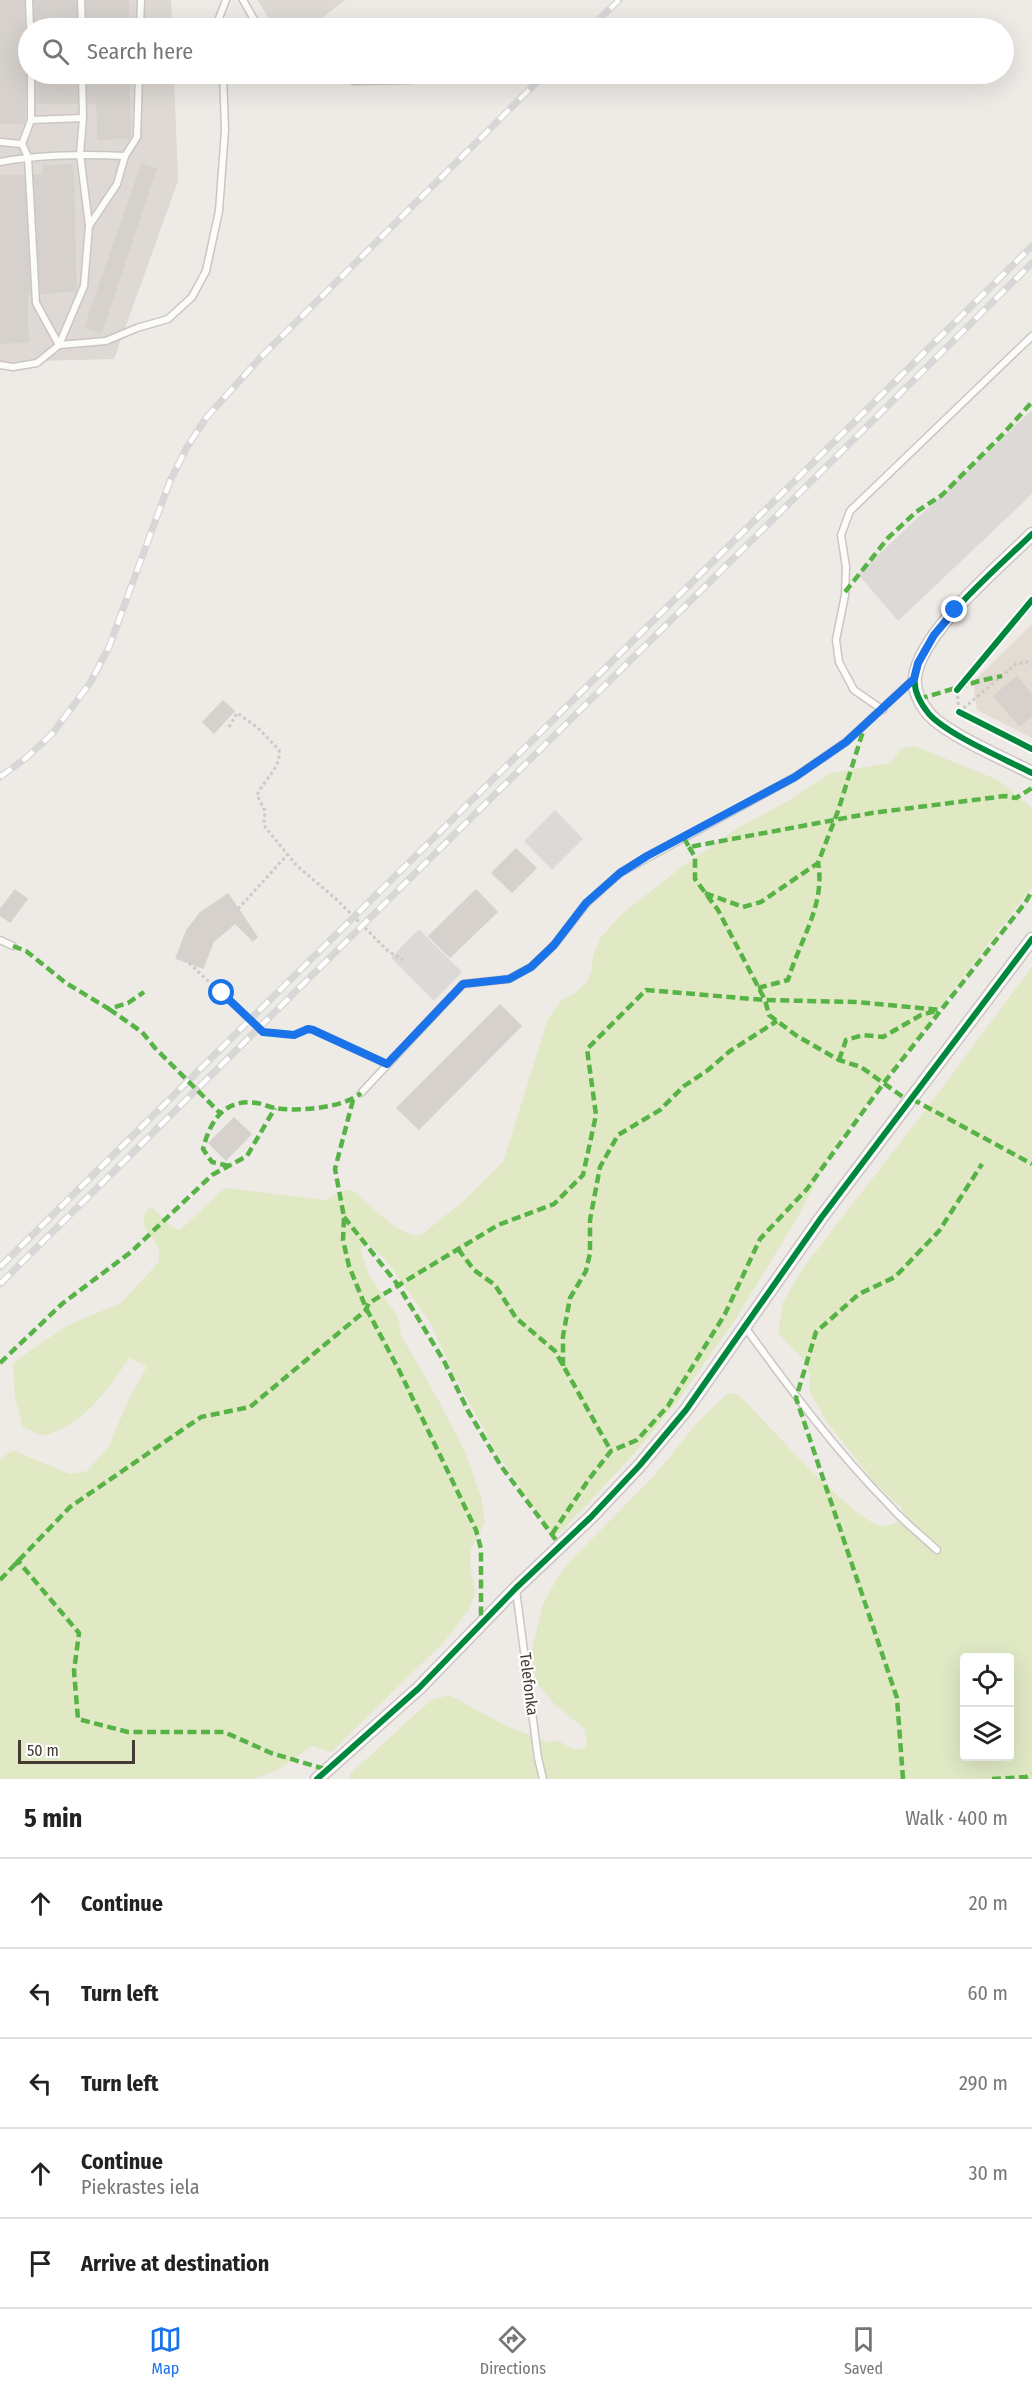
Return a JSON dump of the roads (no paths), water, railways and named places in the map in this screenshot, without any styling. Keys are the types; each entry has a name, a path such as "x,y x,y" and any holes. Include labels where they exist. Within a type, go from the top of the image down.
{"street":[{"path":"1032,534 955,610 934,635 918,663 914,679 919,699 930,715 946,728 1032,772"},
{"path":"317,1779 418,1688 516,1588 591,1517 640,1465 686,1410 821,1218 1032,939"}],"lane":[{"path":"29,0 30,18"},
{"path":"81,0 82,18"},
{"path":"140,18 141,0"},
{"path":"219,18 226,0"},
{"path":"243,0 253,18"},
{"path":"31,84 31,120 22,144 27,157 36,303 59,345"},
{"path":"0,365 13,368 37,363 59,345 84,286 89,226 80,154 83,118 82,84"},
{"path":"89,226 117,184 125,156 137,137 139,84"},
{"path":"59,345 106,341 137,328 168,319 192,297 206,272 219,211 225,130 223,84"},
{"path":"31,120 83,118"},
{"path":"0,142 22,144"},
{"path":"0,162 27,157 80,154 125,156"},
{"path":"883,710 854,690 839,662 836,640 845,595 846,567 841,535 850,511 1032,336"},
{"path":"361,1093 463,984 509,979 531,967 554,945 586,903 620,873 647,856 795,777 846,742 914,679"},
{"path":"0,940 13,946"},
{"path":"745,1327 796,1398 840,1452 891,1508 937,1550"},
{"name":"Telefonka","path":"516,1588 538,1758 543,1779"}],"railway":[{"path":"600,18 619,0"},
{"path":"0,777 26,758 52,734 90,683 109,647 170,481 187,447 206,418 260,358 535,84"},
{"path":"0,1267 1032,246"},
{"path":"0,1284 1032,263"}]}
